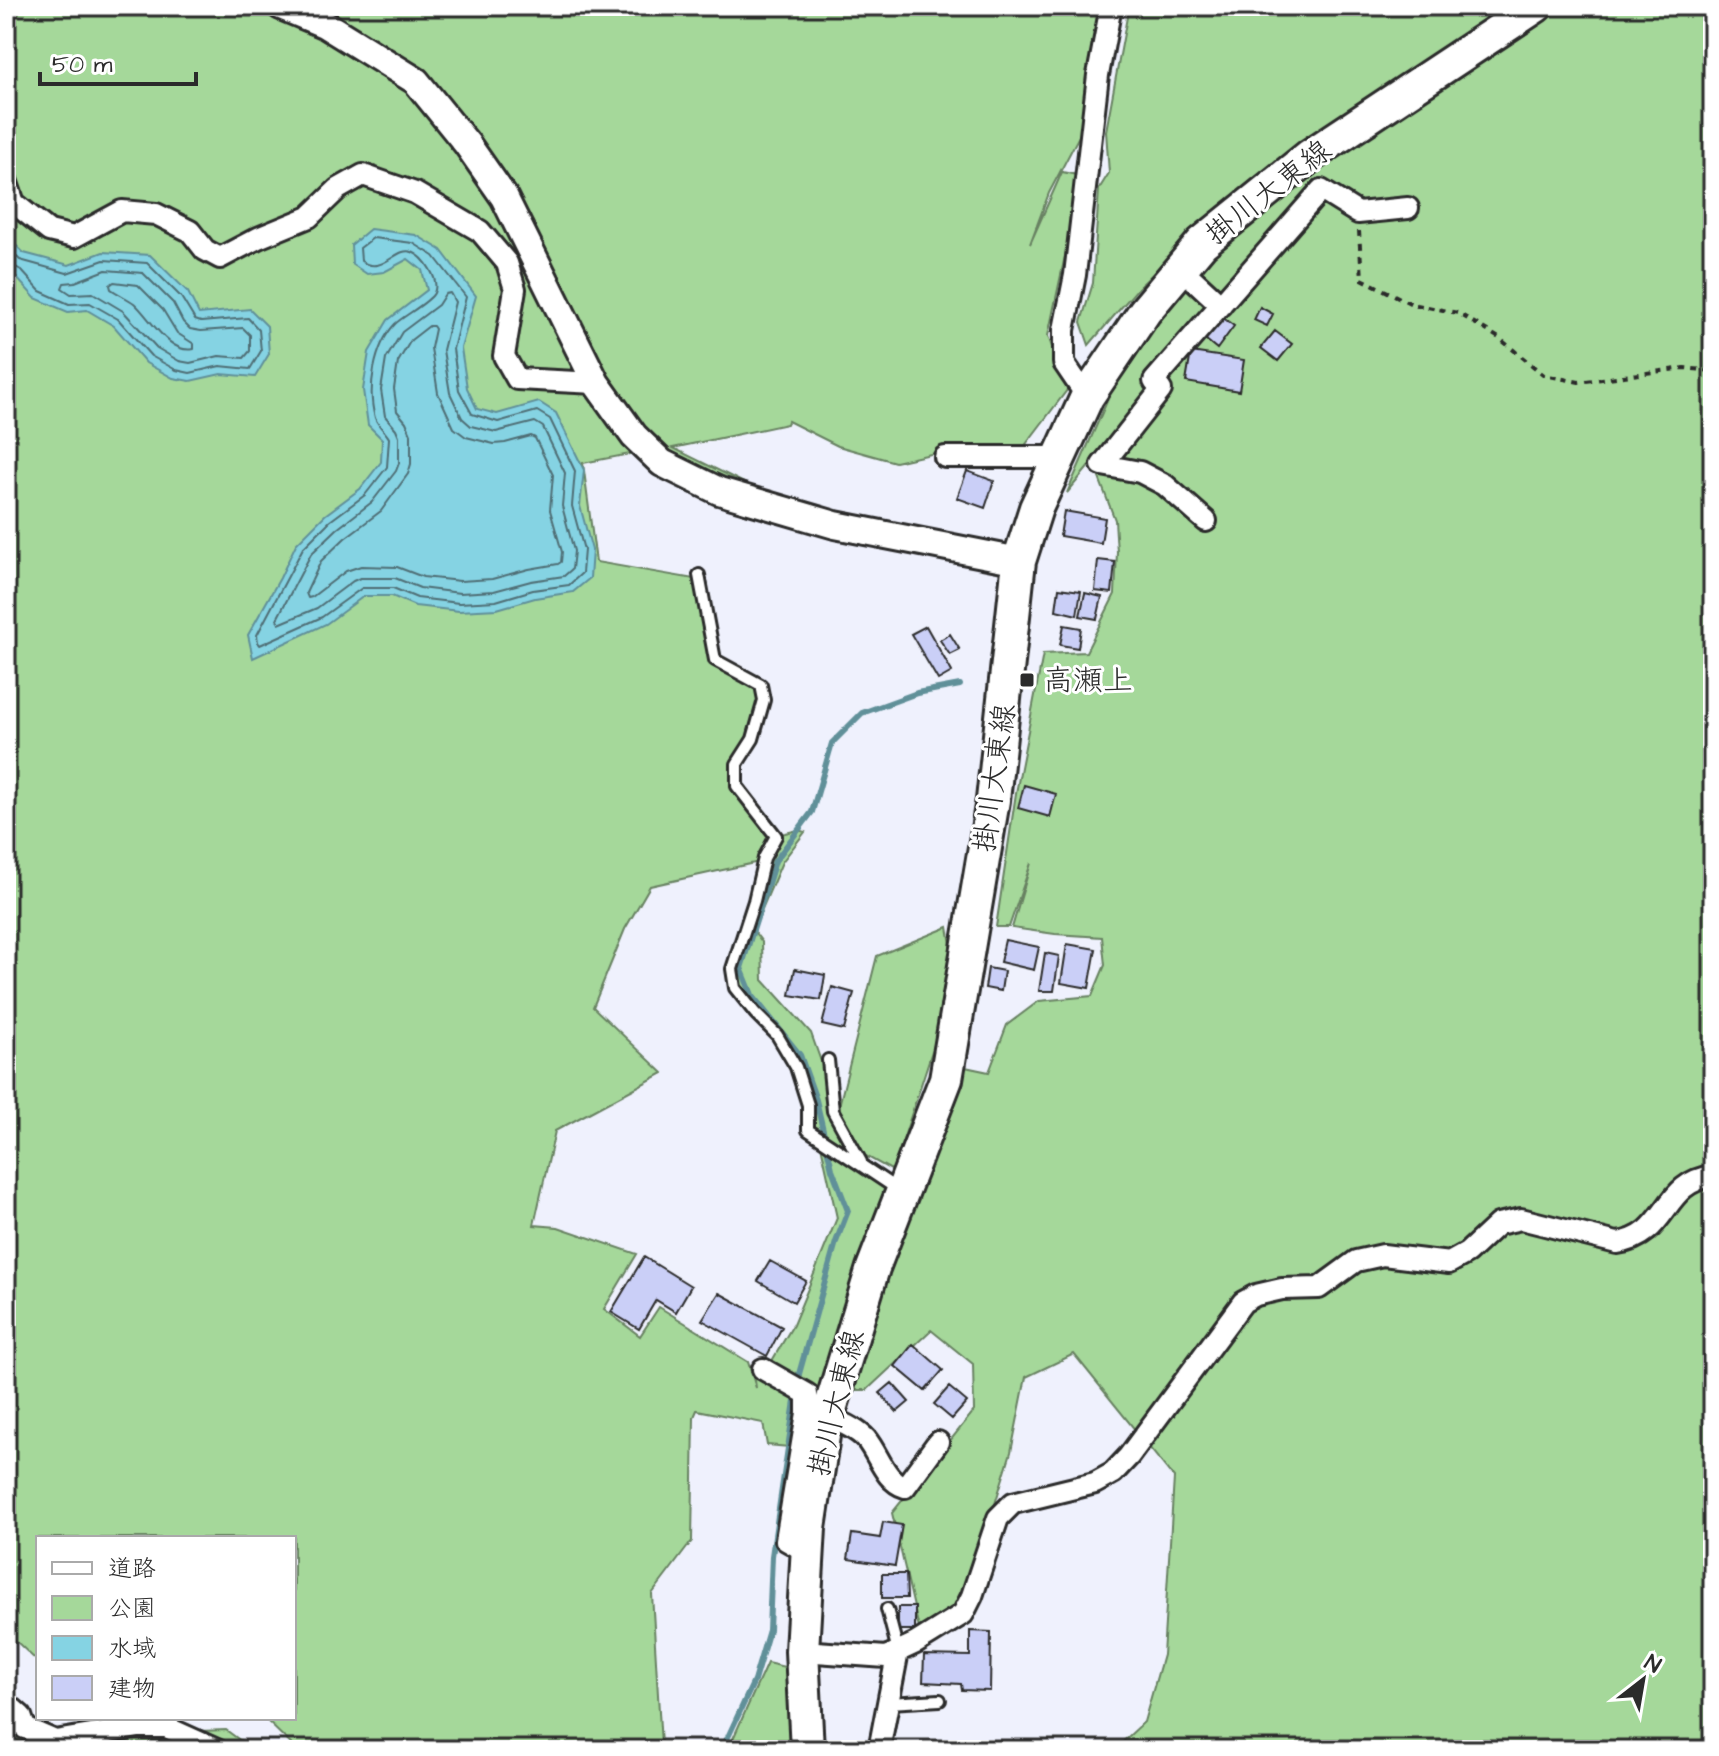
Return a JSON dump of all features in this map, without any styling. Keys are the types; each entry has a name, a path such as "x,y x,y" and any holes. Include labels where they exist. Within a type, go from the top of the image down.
{"main road":[{"name":"掛川大東線","path":"807,1750 802,1651 807,1552 824,1429 809,1399 873,1268 946,1079 993,800 1019,561 1036,508 1087,397 1145,311 1202,243 1311,155 1536,6"}],"street":[{"path":"281,6 324,24 416,81 467,144 504,197 596,383 634,436 662,463 719,491 835,525 1019,561"},
{"path":"1087,397 1064,363 1064,330 1075,275 1098,75 1111,6"},
{"path":"6,180 14,203 49,231 74,237 122,211 156,214 190,231 205,250 220,258 309,217 338,189 363,175 415,193 480,231 507,263 515,289 504,356 517,379 596,383"},
{"path":"1206,521 1165,485 1140,472 1102,465 1161,390 1154,381 1321,190 1358,213 1408,208"},
{"path":"1181,268 1221,305"},
{"path":"945,457 1060,457"},
{"path":"802,1651 886,1657 916,1643 963,1614 998,1518 1013,1503 1095,1483 1113,1473 1129,1456 1243,1302 1256,1295 1282,1289 1319,1288 1356,1261 1383,1255 1449,1263 1467,1253 1498,1224 1521,1219 1617,1243 1633,1240 1649,1229 1678,1191 1695,1179 1713,1176"},
{"path":"763,1369 865,1437 895,1484 905,1487 938,1442"},
{"path":"879,1750 898,1651"},
{"path":"6,1703 21,1716 25,1728 55,1741 139,1727 166,1727 217,1750"}],"lane":[{"path":"699,575 715,660 761,685 764,700 753,739 737,764 737,786 776,836 764,858 732,969 735,988 777,1035 796,1067 808,1105 808,1130 902,1192"},
{"path":"828,1060 833,1111 863,1166"},
{"path":"887,1609 898,1651"},
{"path":"889,1703 940,1700"}],"path":[{"path":"1358,213 1362,279 1412,304 1458,313 1499,338 1544,375 1579,382 1684,368 1713,371"}],"green space":[{"path":"6,6 1100,6 1080,134 1049,193 1030,244 1062,172 1082,176 1048,336 1067,390 1020,452 949,450 895,462 838,446 788,421 787,424 673,448 750,486 674,458 666,447 583,463 596,562 706,581 709,632 715,660 761,685 764,700 737,764 738,787 777,835 798,830 805,832 782,862 753,930 762,942 763,980 811,1033 838,1110 877,956 948,927 952,950 945,1011 893,1171 864,1155 845,1124 865,1168 806,1129 792,1061 732,991 759,862 650,886 625,929 593,1007 663,1073 555,1131 534,1225 558,1227 637,1254 604,1309 640,1336 659,1307 748,1362 756,1388 755,1380 766,1371 793,1325 837,1218 821,1145 895,1188 801,1448 767,1445 763,1423 697,1410 694,1417 692,1541 652,1594 661,1745 654,1750 297,1750 266,1720 296,1720 296,1536 36,1536 36,1660 6,1635"},
{"path":"1129,6 1713,6 1713,1750 1114,1750 1144,1722 1163,1655 1174,1478 1074,1354 1026,1377 1011,1452 962,1611 920,1633 892,1513 974,1411 973,1364 931,1330 867,1390 855,1390 874,1310 965,1067 989,1072 1007,1025 1039,1001 1092,996 1105,965 1102,937 1012,928 1031,863 1009,927 996,927 1016,793 1043,654 1086,652 1115,594 1115,520 1098,475 1154,387 1067,493 1111,392 1161,318 1209,259 1275,199 1205,224 1138,288 1089,345 1081,322 1093,283 1099,189 1109,173 1106,131"},
{"path":"767,1663 785,1667 795,1750 728,1750"},
{"path":"6,1704 33,1737 226,1730 253,1750 6,1750"}],"water":[{"path":"370,229 416,235 441,250 476,296 461,348 467,388 477,409 497,414 539,402 556,413 584,470 580,506 592,550 590,578 573,592 535,598 497,609 459,611 415,606 392,596 364,596 326,624 253,658 248,635 296,544 325,515 360,489 381,462 382,439 368,425 363,390 369,352 388,320 427,290 422,270 408,259 384,272 367,274 352,264 351,245"},
{"path":"6,236 24,253 69,265 103,252 150,255 188,292 199,314 250,309 267,326 269,354 255,377 221,374 190,381 173,378 146,363 114,326 87,310 68,312 35,298 16,277 6,271"}],"building":[{"path":"1260,307 1273,314 1267,326 1254,320"},
{"path":"1222,317 1234,326 1217,349 1205,339"},
{"path":"1275,331 1292,344 1278,361 1261,348"},
{"path":"1191,352 1244,360 1239,391 1186,382"},
{"path":"967,471 994,481 985,508 957,498"},
{"path":"1064,511 1105,518 1101,543 1060,536"},
{"path":"1098,560 1115,562 1112,593 1095,591"},
{"path":"1059,588 1081,591 1077,615 1056,610"},
{"path":"1085,593 1102,597 1097,619 1080,616"},
{"path":"1064,625 1081,628 1078,648 1060,645"},
{"path":"926,626 952,672 938,680 911,634"},
{"path":"950,634 960,650 950,655 940,640"},
{"path":"1024,785 1056,794 1050,817 1018,808"},
{"path":"1005,940 1039,947 1034,970 1000,962"},
{"path":"1067,944 1096,949 1089,988 1061,983"},
{"path":"1045,953 1059,956 1054,991 1039,991"},
{"path":"988,968 1004,971 1001,991 985,988"},
{"path":"795,969 825,975 821,1000 790,995"},
{"path":"832,987 854,993 844,1030 822,1025"},
{"path":"644,1257 691,1286 676,1312 656,1300 639,1329 611,1312"},
{"path":"770,1261 806,1281 794,1302 758,1281"},
{"path":"719,1293 782,1327 767,1356 702,1320"},
{"path":"913,1344 943,1370 925,1391 895,1366"},
{"path":"892,1383 909,1402 897,1412 880,1393"},
{"path":"949,1387 967,1402 952,1419 934,1404"},
{"path":"883,1522 902,1525 895,1566 848,1559 852,1534 880,1538"},
{"path":"882,1574 906,1574 907,1598 882,1598"},
{"path":"898,1607 915,1607 915,1630 898,1630"},
{"path":"970,1631 991,1632 990,1691 962,1690 961,1684 923,1682 924,1655 970,1656"}],"waterway":[{"path":"722,1750 754,1681 769,1630 772,1556 799,1374 836,1242 848,1211 832,1169 816,1100 800,1055 752,995 741,968 775,861 812,812 832,743 862,713 917,693 960,685"}],"place":[{"name":"高瀬上","path":"1027,680"}]}
